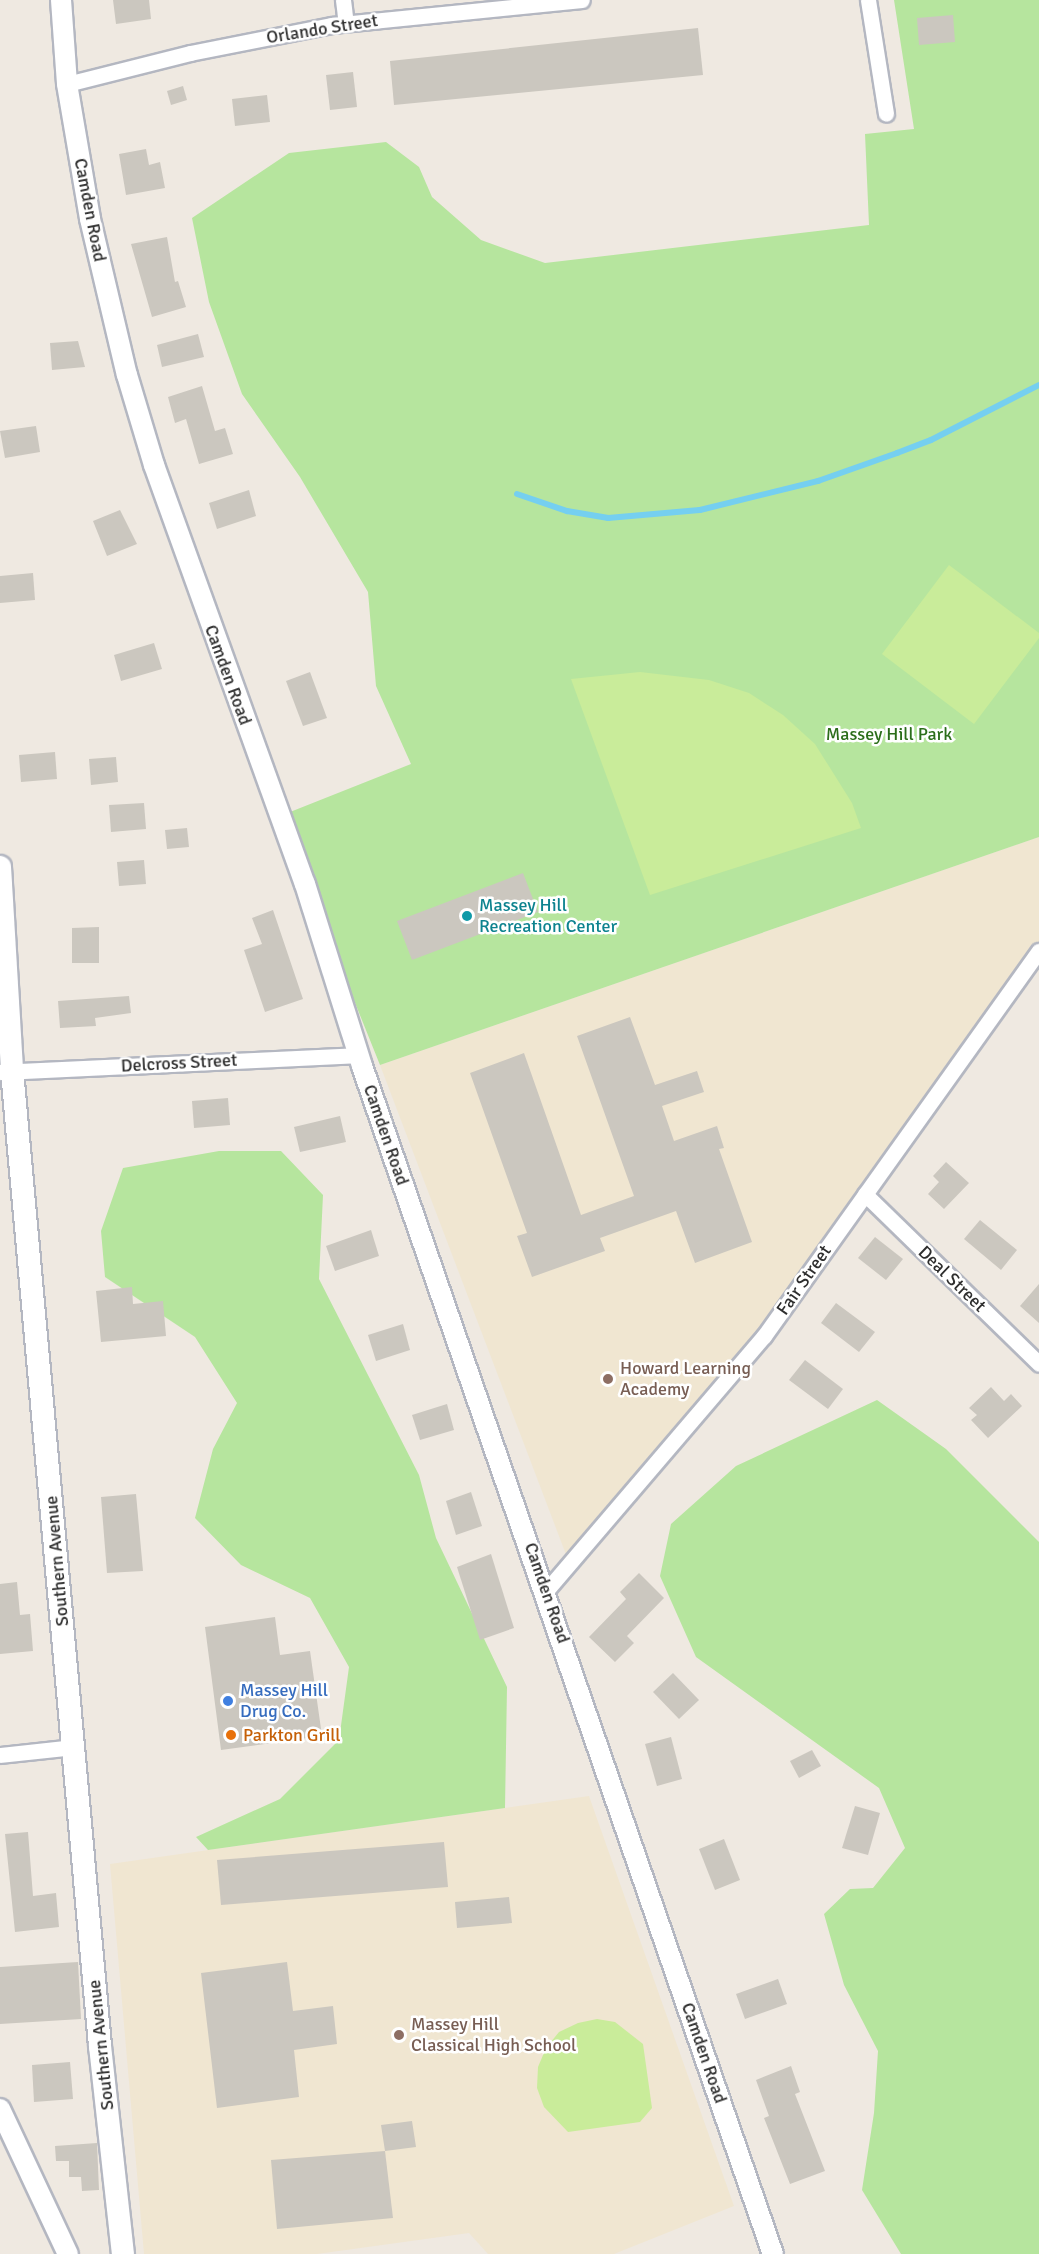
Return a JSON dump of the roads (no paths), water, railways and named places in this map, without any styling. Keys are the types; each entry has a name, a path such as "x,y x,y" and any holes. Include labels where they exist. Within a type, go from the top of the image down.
{"main road":[{"name":"Southern Avenue","path":"0,867 6,1072 123,2254"}],"street":[{"name":"Camden Road","path":"61,0 67,84 108,302 154,465 305,884 359,1054 773,2254"},
{"path":"343,0 346,23"},
{"name":"Orlando Street","path":"67,84 190,52 346,23 582,0"},
{"path":"868,0 886,114"},
{"name":"Fair Street","path":"546,1592 757,1345 1036,961"},
{"name":"Delcross Street","path":"6,1072 359,1054"},
{"name":"Deal Street","path":"865,1194 1039,1364"},
{"path":"0,1755 74,1747"},
{"path":"0,2109 68,2254"}],"waterway":[{"path":"517,494 567,511 608,518 700,510 818,481 897,453 931,440 1039,385"}],"place":[{"name":"Massey Hill Recreation Center","path":"467,916"},
{"name":"Howard Learning Academy","path":"608,1379"},
{"name":"Massey Hill Drug Co.","path":"228,1701"},
{"name":"Parkton Grill","path":"231,1735"},
{"name":"Massey Hill Classical High School","path":"399,2035"}],"park label":[{"name":"Massey Hill Park","path":"889,734"}]}
